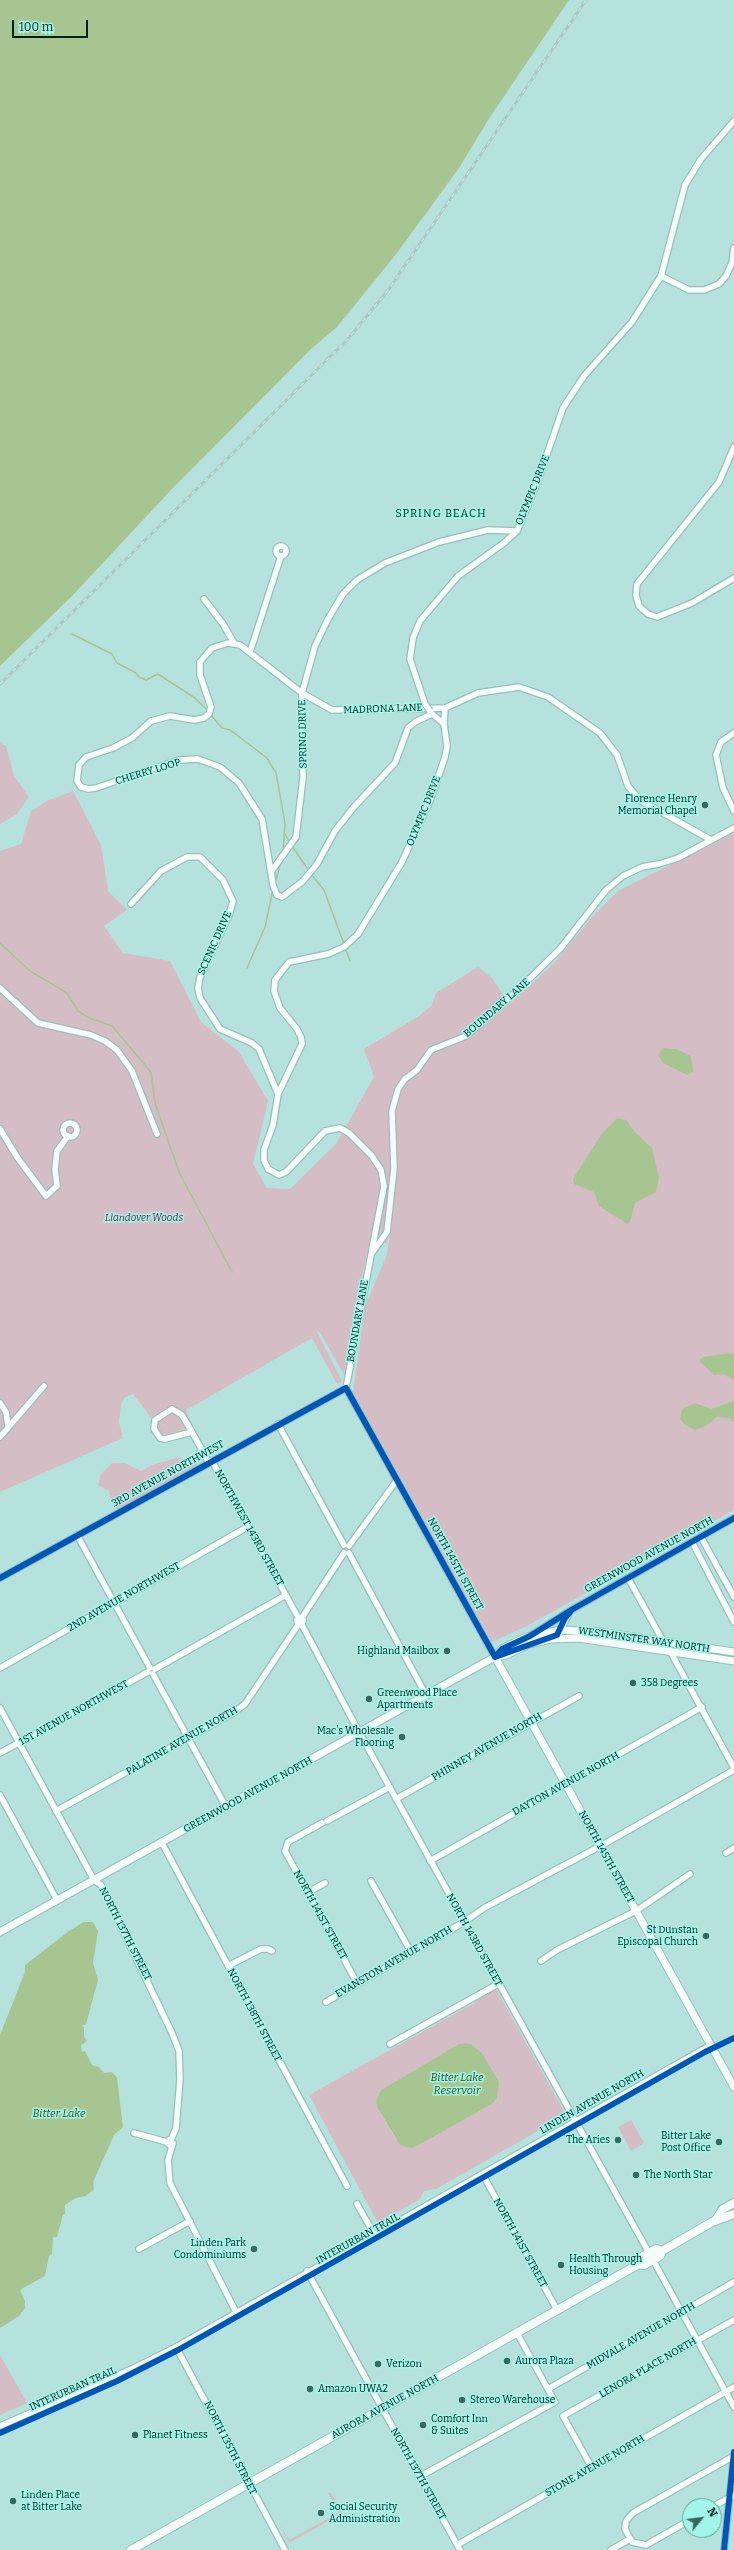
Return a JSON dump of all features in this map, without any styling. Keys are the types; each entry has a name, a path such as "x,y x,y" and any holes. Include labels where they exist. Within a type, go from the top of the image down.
{"highway":[{"name":"AURORA AVENUE NORTH","path":"715,2221 724,2209 734,2203"},
{"name":"AURORA AVENUE NORTH","path":"131,2550 639,2264 644,2265 651,2256 660,2256 662,2251 715,2221 734,2214"}],"main road":[{"name":"WESTMINSTER WAY NORTH","path":"530,1636 561,1630 591,1631 734,1652"},
{"name":"GREENWOOD AVENUE NORTH","path":"495,1657 502,1649 530,1636"},
{"name":"GREENWOOD AVENUE NORTH","path":"0,1932 495,1657 551,1638"},
{"name":"WESTMINSTER WAY NORTH","path":"551,1638 584,1639 734,1661"},
{"name":"NORTH 145TH STREET","path":"495,1657 734,2087"}],"street":[{"name":"OLYMPIC DRIVE","path":"373,1239 384,1186 381,1170 372,1156 350,1133 340,1128 331,1128 325,1131 286,1172 279,1175 268,1169 264,1160 264,1150 273,1125 278,1094 302,1044 302,1037 280,1008 274,991 275,980 289,962 328,954 344,947 358,934 402,862 431,798 447,746 444,724 425,704 410,659 413,638 420,621 458,576 504,543 517,531 537,483 563,408 584,376 632,322 661,276 685,185 700,159 734,121"},
{"path":"661,276 690,290 704,290 719,284 726,276 732,263 734,248"},
{"path":"734,447 719,482 637,584 636,595 639,606 648,614 657,617 692,603 734,578"},
{"name":"SPRING DRIVE","path":"271,872 296,838 301,813 303,778 302,693 315,646 328,619 343,594 357,580 385,563 439,542 488,530 517,531"},
{"path":"250,652 280,556"},
{"path":"204,599 234,643 250,652 302,693"},
{"name":"CHERRY LOOP","path":"234,643 212,648 200,662 200,675 211,707 209,714 204,718 194,720 170,716 156,719 132,738 113,748 86,758 79,765 77,781 81,787 88,790 179,760 198,759 220,767 239,783 262,819 273,885 279,897 289,893 302,882 317,864 335,831 353,808 395,763 408,728 431,712"},
{"path":"444,724 445,708 478,693 519,687 548,697 600,733 617,755 628,786 640,800 711,840"},
{"name":"MADRONA LANE","path":"302,693 332,710 445,708"},
{"path":"734,733 721,742 716,755 723,788 734,811"},
{"name":"BOUNDARY LANE","path":"370,1255 387,1232 394,1168 392,1111 398,1089 404,1079 417,1070 431,1050 466,1036 518,990 560,949 606,890 622,876 642,867 659,864 678,858 734,828"},
{"name":"SCENIC DRIVE","path":"131,904 161,871 187,856 200,857 223,880 233,901 230,915 200,977 198,988 200,998 220,1029 252,1042 258,1049 278,1094"},
{"path":"0,988 38,1023 91,1035 105,1041 117,1050 132,1071 157,1134"},
{"path":"0,1129 17,1158 46,1196 57,1186 55,1169 57,1151 68,1136"},
{"name":"BOUNDARY LANE","path":"346,1388 373,1239"},
{"path":"0,1437 44,1386"},
{"name":"3RD AVENUE NORTHWEST","path":"0,1578 346,1388"},
{"name":"NORTH 145TH STREET","path":"346,1388 495,1657"},
{"path":"0,1403 6,1412 8,1426"},
{"name":"NORTHWEST 143RD STREET","path":"192,1432 162,1439 154,1432 154,1422 164,1412 175,1410 182,1415 249,1526 286,1595"},
{"path":"278,1424 346,1546 350,1550 346,1553 300,1622"},
{"path":"346,1546 397,1480"},
{"name":"GREENWOOD AVENUE NORTH","path":"530,1636 573,1609 734,1518"},
{"name":"2ND AVENUE NORTHWEST","path":"0,1668 249,1526"},
{"path":"77,1535 226,1807"},
{"path":"701,1537 734,1597"},
{"path":"692,1542 734,1620"},
{"path":"346,1553 426,1695"},
{"path":"702,1562 712,1557"},
{"path":"628,1578 664,1642"},
{"name":"NORTH 143RD STREET","path":"286,1595 498,1984 734,2407"},
{"name":"1ST AVENUE NORTHWEST","path":"0,1753 151,1671 286,1595"},
{"name":"GREENWOOD AVENUE NORTH","path":"551,1638 558,1635 565,1618 573,1609"},
{"name":"PALATINE AVENUE NORTH","path":"56,1811 188,1738 245,1704 300,1622"},
{"path":"670,1651 702,1707 734,1769"},
{"name":"PHINNEY AVENUE NORTH","path":"396,1799 531,1721 579,1696"},
{"name":"DAYTON AVENUE NORTH","path":"430,1860 702,1707"},
{"name":"NORTH 137TH STREET","path":"0,1708 94,1880 101,1885 123,1926 178,2050 179,2103 170,2143 168,2177 236,2312"},
{"name":"EVANSTON AVENUE NORTH","path":"326,2002 464,1922 484,1908 600,1846 734,1769"},
{"name":"NORTH 141ST STREET","path":"357,1983 286,1854 285,1847 288,1842 390,1787"},
{"path":"0,1795 57,1900"},
{"name":"NORTH 138TH STREET","path":"162,1843 347,2186"},
{"path":"726,1853 734,1848"},
{"path":"541,1961 557,1950 636,1911 690,1874"},
{"path":"371,1881 411,1952"},
{"path":"307,1893 325,1883"},
{"path":"228,1966 261,1949 268,1948 272,1951"},
{"path":"390,2044 498,1984"},
{"name":"LINDEN AVENUE NORTH","path":"0,2426 134,2368 176,2347 307,2271 483,2175 711,2045"},
{"path":"134,2133 170,2143"},
{"name":"NORTH 141ST STREET","path":"483,2175 557,2310"},
{"path":"358,2204 374,2234"},
{"path":"140,2249 190,2220"},
{"name":"NORTH 137TH STREET","path":"307,2271 458,2547"},
{"name":"MIDVALE AVENUE NORTH","path":"548,2389 734,2282"},
{"name":"LENORA PLACE NORTH","path":"592,2468 563,2416 734,2320"},
{"path":"419,2477 555,2402 517,2333"},
{"name":"NORTH 135TH STREET","path":"176,2347 244,2471 248,2483 285,2550"},
{"name":"STONE AVENUE NORTH","path":"458,2547 734,2387"},
{"path":"724,2550 731,2496 734,2452"},
{"path":"682,2524 646,2544 640,2545 630,2539 625,2530 626,2521 633,2513 734,2456"},
{"path":"722,2501 731,2496"},
{"path":"611,2550 630,2539"}],"green space":[{"path":"0,743 6,746 14,776 29,797 17,814 0,824"},
{"name":"Llandover Woods","path":"73,791 101,845 108,891 127,910 104,926 123,953 170,961 201,1022 239,1052 268,1101 253,1164 267,1188 290,1189 336,1144 374,1077 364,1049 419,1016 432,1005 436,993 478,967 492,978 509,1004 552,965 596,913 618,891 734,833 734,1510 527,1626 492,1642 353,1392 365,1306 387,1255 392,1215 387,1245 373,1226 355,1310 345,1376 319,1331 317,1332 342,1381 337,1384 312,1338 186,1410 193,1426 171,1434 163,1435 158,1432 155,1423 133,1394 124,1398 121,1404 119,1422 123,1438 0,1492 0,851 21,844 31,811 47,801"},
{"path":"180,1457 182,1461 194,1458 198,1466 118,1510 113,1507 109,1491 98,1485 101,1474 112,1463 125,1463 141,1471 152,1465"},
{"path":"496,1989 566,2115 436,2189 424,2191 420,2199 378,2223 309,2095 467,2007 475,2004 474,2002","holes":["459,2044 471,2044 481,2052 396,2140 377,2107 376,2100 381,2090"]},
{"path":"631,2120 644,2143 631,2151 618,2127"},
{"path":"0,2355 27,2403 0,2415"},
{"path":"328,2492 331,2493 343,2513 289,2543 280,2525 289,2540 338,2513"}],"water":[{"path":"0,0 569,0 490,117 459,168 397,253 337,327 311,349 171,490 72,596 0,666"},
{"path":"663,1048 676,1049 691,1056 693,1072 687,1075 663,1063 658,1055"},
{"path":"617,1118 626,1120 636,1133 652,1148 659,1178 656,1192 635,1203 630,1222 627,1224 599,1206 594,1192 574,1184 573,1179 601,1135"},
{"path":"730,1353 734,1355 734,1380 723,1374 714,1375 699,1361 703,1357"},
{"path":"734,1401 734,1422 729,1418 717,1417 706,1426 695,1430 684,1424 680,1419 682,1409 695,1403 711,1409"},
{"name":"Bitter Lake","path":"84,1922 93,1922 98,1931 93,1963 98,1980 86,2024 82,2026 84,2027 84,2036 87,2041 81,2045 82,2052 85,2051 92,2065 99,2067 104,2073 111,2072 117,2077 123,2127 114,2135 93,2182 94,2189 86,2196 76,2198 65,2205 65,2214 63,2215 57,2237 53,2237 52,2254 49,2256 45,2276 20,2291 25,2301 25,2308 19,2316 0,2328 0,2035 25,1972 25,1965 69,1931"},
{"name":"Bitter Lake Reservoir","path":"459,2044 471,2044 481,2052 499,2082 497,2098 493,2103 417,2146 411,2148 400,2145 377,2107 376,2100 381,2090"}],"waterway":[{"path":"72,634 112,654 117,663 136,673 139,677 146,680 158,674 195,698 206,709"},
{"path":"211,715 222,728 230,730 267,758 276,773 285,823 283,853"},
{"path":"284,832 290,843"},
{"path":"292,846 309,871"},
{"path":"275,883 281,862"},
{"path":"311,874 324,890 344,944"},
{"path":"247,968 265,927 273,889"},
{"path":"0,943 30,971 67,993 78,1011 89,1018 112,1026 151,1072 155,1103 179,1172 232,1272"},
{"path":"345,948 350,961"}],"railway":[{"path":"0,684 348,339 389,289 586,0"}],"cycle path":[{"path":"0,1578 346,1388 495,1657"},
{"path":"495,1657 502,1649 530,1636 573,1609 734,1518"},
{"path":"495,1657 557,1635 565,1618 570,1612"},
{"name":"INTERURBAN TRAIL","path":"0,2433 117,2381 178,2350 705,2052 734,2038"},
{"path":"724,2550 734,2452"}],"place":[{"name":"Florence Henry Memorial Chapel","path":"705,805"},
{"name":"Highland Mailbox","path":"447,1651"},
{"name":"358 Degrees","path":"633,1683"},
{"name":"Greenwood Place Apartments","path":"369,1699"},
{"name":"Mac's Wholesale Flooring","path":"402,1737"},
{"name":"St Dunstan Episcopal Church","path":"706,1936"},
{"name":"The Aries","path":"618,2140"},
{"name":"Bitter Lake Post Office","path":"719,2142"},
{"name":"The North Star","path":"636,2175"},
{"name":"Linden Park Condominiums","path":"254,2249"},
{"name":"Health Through Housing","path":"561,2265"},
{"name":"Aurora Plaza","path":"507,2361"},
{"name":"Verizon","path":"378,2364"},
{"name":"Amazon UWA2","path":"310,2389"},
{"name":"Stereo Warehouse","path":"462,2400"},
{"name":"Comfort Inn & Suites","path":"423,2425"},
{"name":"Planet Fitness","path":"135,2435"},
{"name":"Linden Place at Bitter Lake","path":"13,2501"},
{"name":"Social Security Administration","path":"321,2513"}],"district":[{"name":"SPRING BEACH","path":"441,514"}]}
